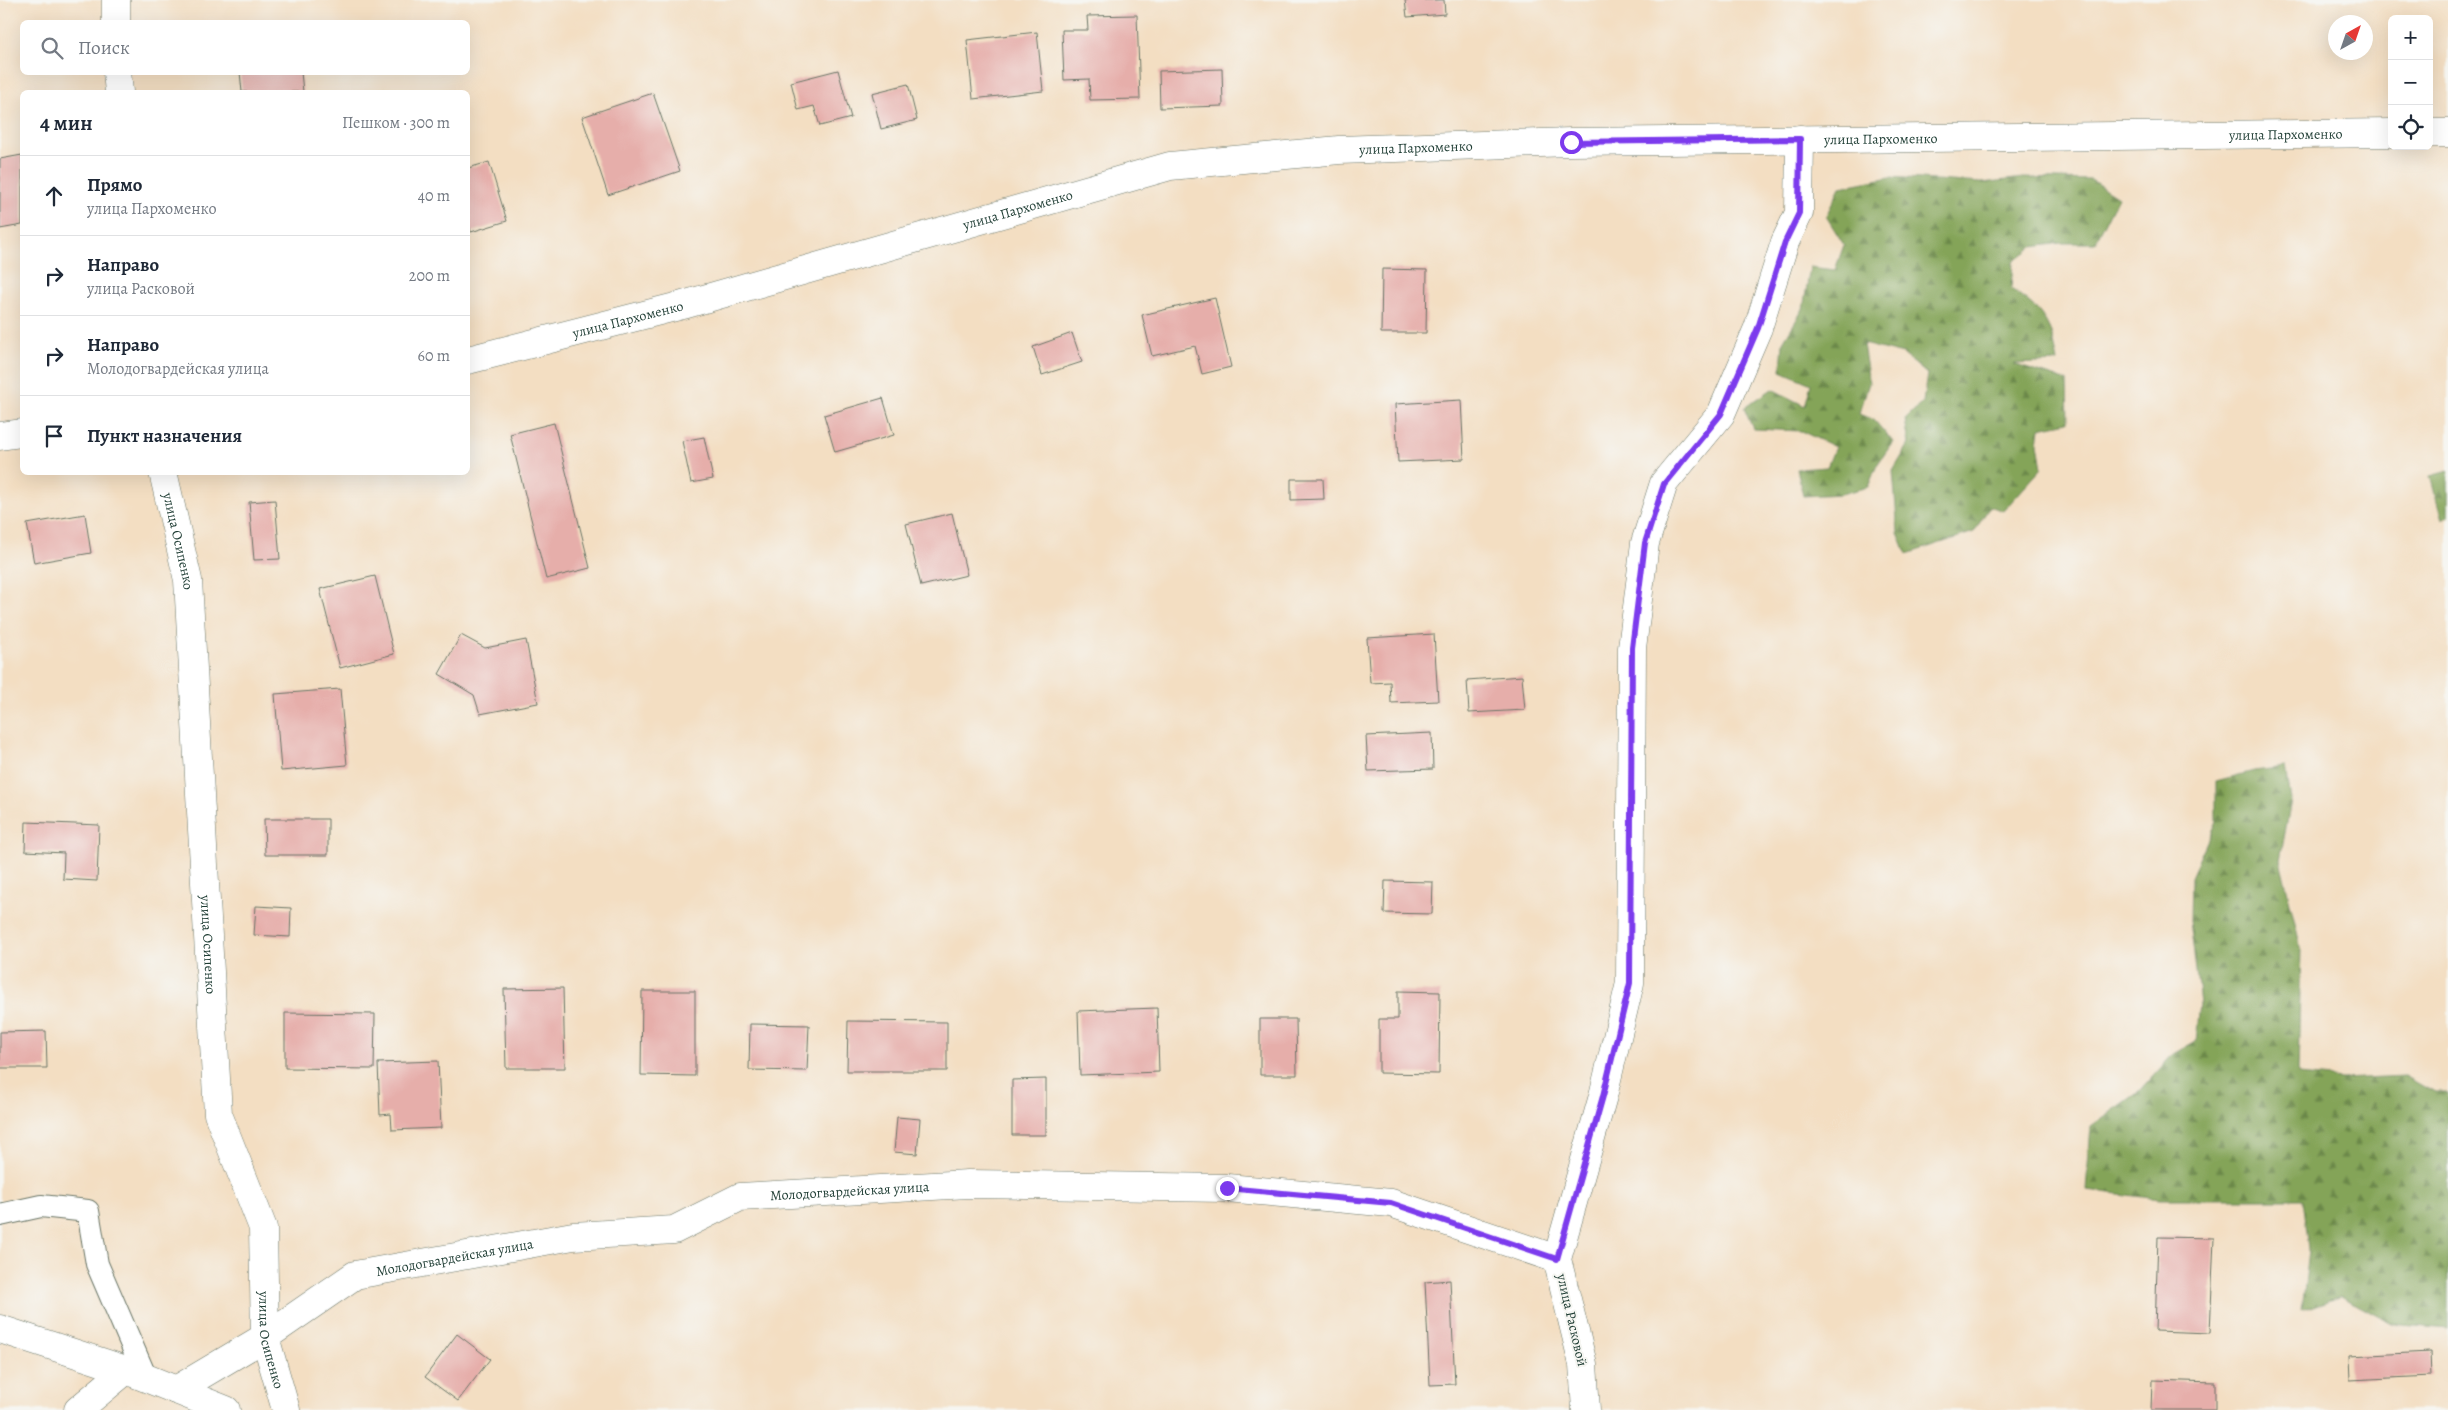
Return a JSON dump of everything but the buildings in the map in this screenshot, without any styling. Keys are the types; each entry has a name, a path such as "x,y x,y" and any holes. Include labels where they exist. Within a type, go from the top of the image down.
{"street":[{"path":"116,0 116,20"},
{"path":"117,75 120,90"},
{"path":"2433,133 2448,132"},
{"name":"улица Пархоменко","path":"470,359 684,305 1170,166 1339,150 1571,142 2388,133"},
{"name":"улица Расковой","path":"1586,1410 1583,1364 1557,1259 1603,1096 1630,983 1632,648 1645,543 1664,484 1721,414 1758,328 1785,242 1799,213 1800,139"},
{"path":"0,436 20,433"},
{"name":"улица Осипенко","path":"163,475 188,580 218,1114 263,1228 265,1337 286,1410"},
{"name":"Молодогвардейская улица","path":"176,1390 265,1337 355,1275 573,1236 674,1230 740,1197 968,1184 1227,1188 1391,1203 1557,1259"},
{"path":"0,1329 136,1374 226,1410"},
{"path":"78,1410 136,1374"}],"lane":[{"path":"0,1215 42,1206 88,1211 97,1264 136,1374"}],"green space":[{"path":"1890,177 1982,183 2023,178 2091,180 2118,197 2095,243 2061,243 2032,247 2013,262 2011,289 2039,311 2049,328 2058,362 2013,364 2067,381 2068,422 2040,428 2038,444 2042,468 2003,511 1990,506 1974,532 1907,554 1898,533 1893,471 1909,444 1905,419 1923,402 1927,374 1903,354 1863,344 1869,383 1859,414 1874,420 1893,442 1877,465 1868,487 1841,494 1803,496 1797,469 1827,467 1835,447 1801,431 1753,429 1744,408 1772,389 1805,406 1811,384 1781,371 1783,342 1803,309 1810,267 1835,270 1844,245 1826,216 1840,187"},
{"path":"2448,471 2448,516 2442,519 2430,476"},
{"path":"2286,767 2291,800 2280,860 2301,949 2298,1075 2342,1079 2405,1076 2435,1093 2448,1093 2448,1329 2392,1324 2341,1296 2302,1310 2309,1250 2303,1199 2159,1199 2086,1190 2091,1126 2139,1092 2173,1054 2196,1041 2200,1004 2190,921 2191,877 2216,821 2216,781 2254,771"}],"route":[{"path":"1227,1188 1391,1203 1557,1259 1603,1096 1630,983 1632,648 1645,543 1664,484 1721,414 1758,328 1785,242 1799,213 1800,139 1571,142"}]}
